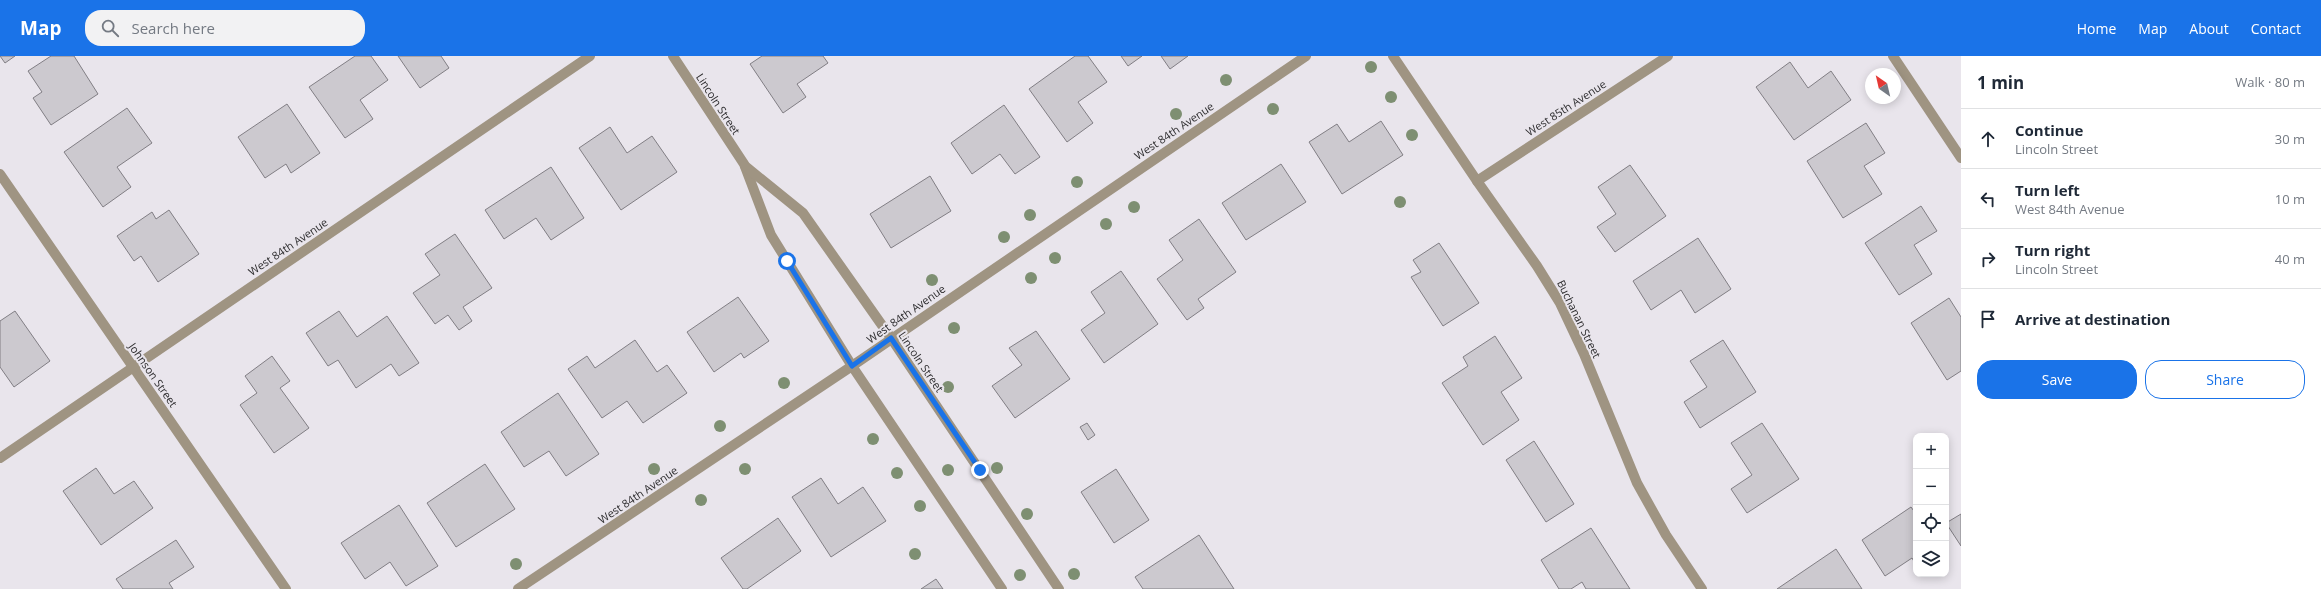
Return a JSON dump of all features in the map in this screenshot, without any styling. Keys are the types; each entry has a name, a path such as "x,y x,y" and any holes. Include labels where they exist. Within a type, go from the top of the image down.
{"street":[{"name":"West 84th Avenue","path":"0,458 590,56"},
{"name":"Lincoln Street","path":"673,56 744,164 771,235 852,366 1002,589"},
{"name":"West 84th Avenue","path":"518,589 852,366 1306,56"},
{"name":"Buchanan Street","path":"1393,56 1477,181 1537,266 1560,303 1584,354 1637,483 1666,535 1702,589"},
{"name":"West 85th Avenue","path":"1477,181 1668,56"},
{"path":"1893,56 1961,158"},
{"name":"Lincoln Street","path":"744,164 803,213 891,338 1060,589"},
{"name":"Johnson Street","path":"0,174 286,589"}],"building":[{"path":"0,56 15,56 5,63"},
{"path":"51,56 74,56 98,94 51,125 33,98 42,92 28,71"},
{"path":"355,56 371,56 388,80 360,100 373,119 345,138 309,87"},
{"path":"398,56 441,56 449,68 420,88"},
{"path":"762,56 823,56 828,63 797,84 806,97 783,113 750,64"},
{"path":"1075,56 1088,56 1107,82 1078,102 1093,123 1067,142 1029,89"},
{"path":"1121,56 1142,56 1128,66"},
{"path":"1161,56 1188,56 1170,69"},
{"path":"1790,62 1808,88 1831,71 1851,100 1794,140 1756,87"},
{"path":"287,104 320,153 291,173 286,164 265,178 238,137"},
{"path":"1004,105 1040,157 1015,174 1000,154 972,174 951,143"},
{"path":"127,108 152,143 117,167 131,187 103,207 64,152"},
{"path":"1381,121 1403,155 1342,194 1309,142 1337,124 1349,142"},
{"path":"1866,123 1885,153 1864,166 1882,194 1843,218 1807,161"},
{"path":"610,127 627,153 652,136 677,172 621,210 579,148"},
{"path":"1281,164 1306,202 1246,240 1222,203"},
{"path":"1630,165 1666,216 1615,252 1597,227 1616,214 1598,187"},
{"path":"551,167 584,218 551,240 536,218 504,239 485,210"},
{"path":"930,176 951,211 891,248 870,214"},
{"path":"1921,206 1937,231 1914,245 1932,274 1899,295 1865,243"},
{"path":"169,210 199,254 158,282 141,256 134,261 117,236 152,212 156,219"},
{"path":"1199,219 1236,272 1198,299 1204,308 1187,320 1157,279 1183,260 1169,240"},
{"path":"455,234 492,288 463,307 472,321 459,330 448,315 435,324 413,293 440,275 425,254"},
{"path":"1698,238 1731,289 1695,313 1681,290 1651,310 1633,281"},
{"path":"1439,243 1479,303 1443,326 1411,277 1421,272 1413,260"},
{"path":"1121,271 1158,324 1104,363 1081,330 1105,313 1091,292"},
{"path":"738,297 769,341 744,358 741,353 714,372 687,332"},
{"path":"1949,298 1961,317 1961,371 1947,380 1911,323"},
{"path":"15,311 50,361 14,387 0,367 0,321"},
{"path":"339,311 357,337 387,316 419,363 399,376 391,364 356,388 338,360 328,366 306,333"},
{"path":"1036,331 1070,379 1015,418 992,386 1022,365 1009,348"},
{"path":"1495,336 1522,378 1501,392 1519,420 1483,445 1442,383 1468,366 1463,357"},
{"path":"635,340 657,372 667,365 687,393 643,423 627,401 602,418 568,369 587,356 595,368"},
{"path":"1723,340 1756,392 1700,428 1684,402 1707,387 1690,361"},
{"path":"272,356 290,381 280,388 309,428 274,453 240,405 257,393 245,376"},
{"path":"558,393 599,454 566,476 549,451 524,467 501,432"},
{"path":"1087,423 1095,435 1088,440 1080,427"},
{"path":"1762,423 1799,479 1747,513 1731,489 1752,475 1731,443"},
{"path":"1534,441 1574,504 1546,522 1506,460"},
{"path":"485,464 515,509 456,547 427,503"},
{"path":"96,468 114,494 134,481 153,508 101,545 63,491"},
{"path":"1116,469 1149,520 1114,543 1081,492"},
{"path":"821,478 838,504 863,487 886,521 831,557 792,497"},
{"path":"399,505 438,566 406,586 390,562 365,579 341,543"},
{"path":"1911,507 1913,510 1913,560 1912,558 1885,576 1862,540"},
{"path":"1961,514 1961,546 1949,528 1949,521"},
{"path":"778,518 801,551 747,589 743,589 721,558"},
{"path":"1591,528 1630,589 1586,589 1582,582 1571,589 1559,589 1541,560"},
{"path":"1199,535 1234,589 1143,589 1135,577"},
{"path":"176,540 194,567 169,583 173,589 123,589 116,579"},
{"path":"1836,549 1862,589 1777,589"},
{"path":"936,579 943,589 921,589"}],"route":[{"path":"787,261 852,366 891,338 980,470"}]}
